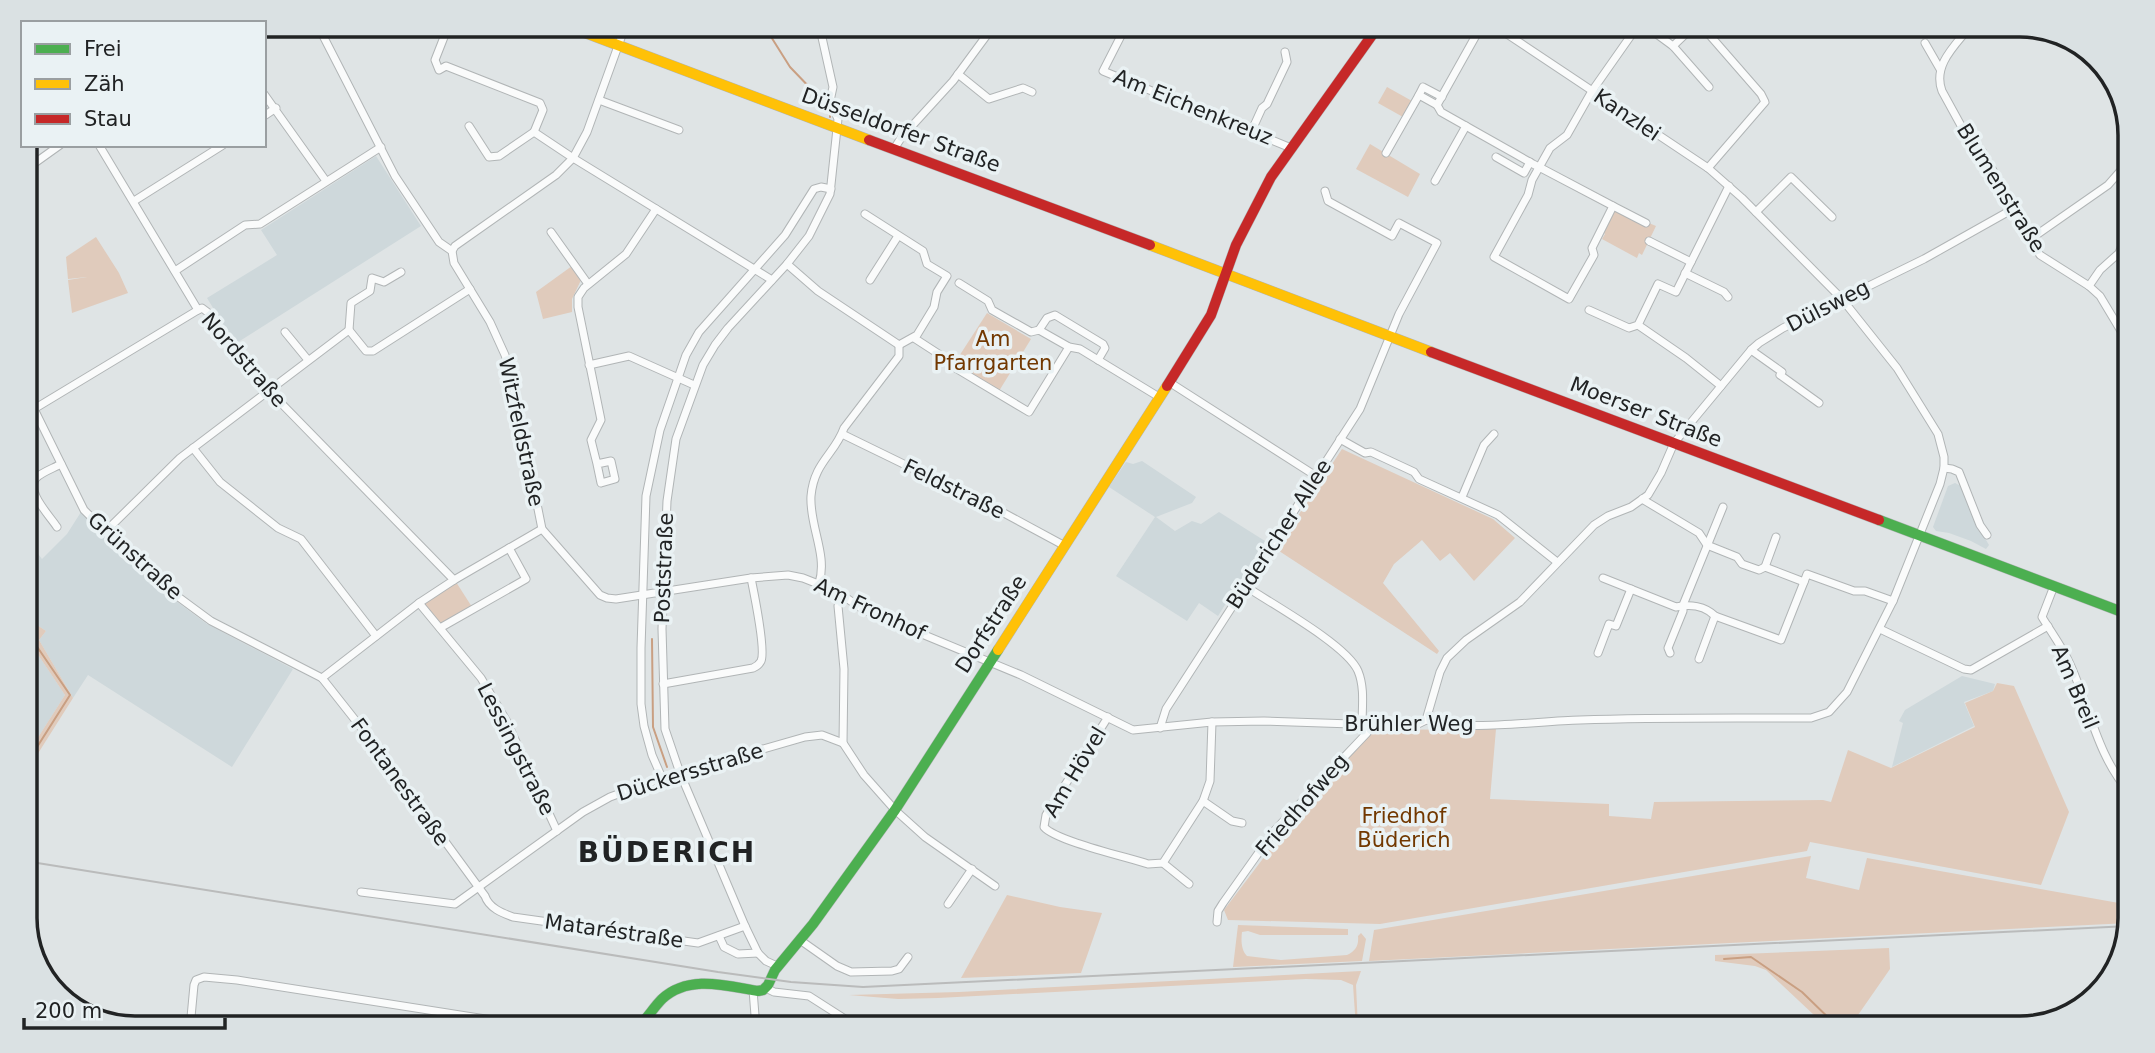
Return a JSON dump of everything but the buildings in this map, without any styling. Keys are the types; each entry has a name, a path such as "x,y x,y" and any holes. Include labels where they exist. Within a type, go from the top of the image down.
{"main road":[{"name":"Düsseldorfer Straße","path":"595,37 1225,273"},
{"name":"Dorfstraße","path":"767,985 777,967 800,940 895,810 1160,397 1211,315 1225,273 1271,177 1371,37"},
{"name":"Moerser Straße","path":"1225,273 2118,610"},
{"path":"650,1016 663,998 683,986 699,984 761,991 767,985"}],"street":[{"name":"Witzfeldstraße","path":"324,37 395,176 439,242 452,251 454,263 498,337 511,374 542,529 600,595 616,599 663,592"},
{"path":"444,37 435,60 439,70 446,66 540,103 543,110 534,132 499,156 489,157 469,126"},
{"path":"452,251 455,246 556,175 573,158 581,146 621,37"},
{"name":"Poststraße","path":"777,967 758,953 745,926 680,773 665,729 663,592 667,501 676,439 694,386 715,345 809,236 831,189 838,119 830,101 833,87 822,37"},
{"path":"894,149 958,74 985,37"},
{"name":"Am Eichenkreuz","path":"1121,37 1104,71 1291,148"},
{"path":"1437,105 1475,37"},
{"name":"Kanzlei","path":"1511,37 1708,168 1842,299 1897,368 1938,434 1944,468 1920,535"},
{"path":"1614,206 1592,248 1594,255 1569,299 1494,257 1550,148 1567,135 1592,91 1631,37"},
{"path":"1660,37 1673,46 1709,86"},
{"path":"1673,46 1683,37"},
{"path":"1708,168 1765,102 1710,37"},
{"path":"1940,69 1962,37"},
{"name":"Blumenstraße","path":"1925,43 1940,69 1939,82 1942,91 1970,142 1982,151 2029,240 2040,255 2090,286 2100,296 2118,326"},
{"path":"1252,130 1287,62 1285,52"},
{"path":"958,74 989,99 1023,89 1032,92"},
{"path":"1386,153 1423,87 1442,97"},
{"path":"1419,95 1437,105 1441,112 1646,223"},
{"path":"266,96 326,181"},
{"path":"599,100 679,130"},
{"path":"266,115 276,108"},
{"path":"1435,181 1466,126"},
{"path":"534,132 772,280"},
{"path":"37,161 57,147"},
{"name":"Nordstraße","path":"100,147 198,310 202,308 210,314 236,357 454,580"},
{"path":"134,201 220,147"},
{"path":"175,271 245,225 260,224 381,147"},
{"path":"1496,157 1524,173 1530,162"},
{"path":"2029,240 2108,185 2118,174"},
{"path":"1756,212 1791,177 1832,217"},
{"path":"1589,310 1629,328 1638,325 1658,284 1676,292 1729,186"},
{"name":"Poststraße","path":"662,778 652,755 641,704 641,596 646,496 660,430 686,355 699,332 785,235 814,189 831,189"},
{"name":"Büdericher Allee","path":"1160,728 1166,709 1367,395 1390,335 1437,243 1399,223 1392,236 1328,201 1325,191"},
{"path":"597,464 591,440 601,420 578,297 588,284 626,254 656,209"},
{"name":"Dülsweg","path":"1642,499 1654,486 1674,443 1751,350 1783,328 1924,259 2012,209"},
{"path":"865,214 923,251 927,264 947,276 937,292 934,307 914,338 900,345"},
{"path":"551,232 588,284"},
{"path":"870,280 898,236"},
{"path":"1648,241 1691,262"},
{"path":"2090,286 2100,270 2118,254"},
{"path":"787,264 818,291 900,345"},
{"path":"401,271 384,282 372,278 370,291 351,303 349,330 366,351 373,351 470,289"},
{"path":"1685,273 1724,292 1728,297"},
{"path":"959,283 988,301 992,310 1031,332 1039,330 1048,318 1055,315 1103,344 1105,348 1098,360"},
{"path":"37,407 198,310"},
{"path":"1638,325 1721,386"},
{"path":"106,532 180,458 349,330"},
{"path":"1039,330 1069,347 1080,349 1160,397"},
{"path":"285,332 307,360"},
{"path":"914,338 948,360 952,366 1029,412 1069,347"},
{"path":"819,583 822,569 811,499 814,481 821,463 844,428 899,356 900,345"},
{"path":"1751,350 1819,404"},
{"path":"590,365 629,356 694,386"},
{"path":"1169,382 1316,476"},
{"name":"Grünstraße","path":"37,415 84,510 154,579 211,621 322,678"},
{"name":"Feldstraße","path":"842,434 1031,526 1065,546"},
{"path":"1462,498 1484,445 1494,434"},
{"path":"1340,439 1365,453 1371,452 1414,472 1419,479 1498,515 1557,562"},
{"path":"193,448 220,482 278,528 301,539 376,636"},
{"path":"37,477 61,464"},
{"path":"1944,468 1959,472 1987,536"},
{"path":"37,498 57,527"},
{"path":"1426,720 1440,672 1447,658 1466,640 1520,602 1594,525 1608,516 1642,499 1699,533 1707,545 1737,556 1742,564 1759,570 1765,567 1776,537"},
{"path":"1670,653 1668,648 1683,605 1723,507"},
{"path":"322,678 419,603 542,529"},
{"path":"1699,533 1712,533"},
{"name":"Brühler Weg","path":"989,663 1021,675 1133,730 1212,722 1264,721 1416,725 1426,720 1441,724 1485,724 1817,717 1829,712 1847,692 1880,629 1920,535"},
{"path":"440,628 526,579 509,548"},
{"path":"1765,567 1804,582"},
{"path":"1603,578 1676,607 1689,604 1712,612 1716,616 1781,640 1807,574 1854,591 1865,591 1893,601"},
{"name":"Am Fronhof","path":"663,592 788,575 819,583 864,610 989,663"},
{"path":"663,684 759,665 762,645 751,578"},
{"path":"1245,586 1347,655 1359,673 1364,725"},
{"name":"Am Breil","path":"2054,586 2042,617 2070,663 2102,752 2118,779"},
{"path":"1598,653 1609,624 1616,626 1631,589"},
{"path":"841,595 838,606 844,669 843,743 864,775 895,810 925,837 995,886"},
{"name":"Lessingstraße","path":"419,603 481,678 500,710 557,831"},
{"path":"1699,659 1716,616"},
{"path":"1880,629 1964,670 1971,670 2048,626"},
{"name":"Fontanestraße","path":"322,678 367,735 477,887"},
{"name":"Am Hövel","path":"1108,717 1046,815 1044,827 1063,838 1148,863 1163,863 1189,884"},
{"path":"1163,863 1203,801 1210,781 1212,722"},
{"name":"Friedhofweg","path":"1217,922 1218,911 1223,903 1274,831 1367,733 1364,725"},
{"name":"Dückersstraße","path":"477,887 610,797 662,778 805,737 822,735 843,743"},
{"path":"1203,801 1232,821 1242,823"},
{"path":"948,904 972,869"},
{"path":"361,892 455,904 477,887"},
{"name":"Mataréstraße","path":"477,887 487,902 503,914 698,943 745,926"},
{"path":"719,936 724,947 738,954 758,953"},
{"path":"800,940 845,971 851,972 892,971 899,969 908,957"},
{"path":"191,1016 194,985 204,977 464,1016"},
{"path":"767,985 774,992 809,996 840,1016"},
{"path":"753,990 755,1016"}],"shaded area":[{"path":"376,156 421,226 235,344 207,298 277,255 261,230"},
{"path":"1142,461 1196,497 1192,503 1156,517 1175,531 1192,521 1201,524 1219,512 1265,541 1218,616 1199,603 1187,621 1116,576 1155,517 1109,487 1126,462 1133,464"},
{"path":"1955,483 1961,486 1977,525 1989,545 1986,549 1949,533 1936,531 1933,527 1948,486"},
{"path":"81,512 150,582 207,624 293,669 232,767 88,675 73,698 39,640 46,631 37,625 37,553 42,559 67,534"},
{"path":"37,653 65,695 37,739"},
{"path":"1962,676 1995,684 1993,691 1964,702 1974,726 1892,767 1903,723 1899,721 1905,710"}],"green space":[{"path":"1387,87 1412,101 1403,117 1378,103"},
{"path":"1370,144 1420,174 1408,197 1356,169"},
{"path":"1613,208 1656,226 1642,255 1639,253 1637,258 1602,239"},
{"path":"96,237 119,273 128,293 72,313 68,280 87,277 68,279 66,257"},
{"path":"572,266 581,280 572,299 572,312 543,319 536,292"},
{"name":"Am Pfarrgarten","path":"987,313 1031,339 999,391 954,364"},
{"path":"1342,449 1493,519 1515,538 1474,581 1450,553 1440,561 1422,540 1394,564 1383,583 1439,651 1437,654 1276,549"},
{"path":"456,582 472,607 440,625 424,604"},
{"path":"37,625 46,631 39,640 73,698 37,755 37,739 65,695 37,653"},
{"name":"Friedhof Büderich","path":"1997,683 2014,686 2069,812 2041,885 1810,842 1807,851 1380,924 1228,920 1224,910 1290,823 1372,730 1496,729 1490,799 1609,804 1609,816 1651,819 1654,802 1831,802 1848,750 1891,768 1975,727 1965,703 1993,691"},
{"path":"1811,856 1806,878 1859,890 1867,858 2118,903 2117,924 1369,961 1374,930"},
{"path":"1007,895 1102,913 1081,973 961,978"},
{"path":"1238,925 1348,929 1348,935 1260,935 1242,932 1243,948 1247,956 1281,960 1347,955 1356,948 1361,933 1366,939 1362,961 1233,967"},
{"path":"1889,948 1890,969 1857,1016 1815,1016 1766,970 1715,961 1715,955"},
{"path":"1361,971 1356,985 1357,1016 1355,1016 1353,985 1341,980 1306,979 938,998 898,999 849,995 959,992"}],"waterway":[{"path":"771,37 790,67 815,93 830,113 830,117"},
{"path":"652,639 653,727 667,767"},
{"path":"37,647 70,695 37,747"},
{"path":"1724,959 1751,957 1802,992 1827,1016"}],"tram line":[{"path":"37,863 718,972 791,982 863,987 2117,927"}],"traffic: fast":[{"path":"1879,520 2118,610"},
{"path":"648,1016 662,999 684,987 708,984 758,991 768,985 775,970 813,924 895,810 998,650"}],"traffic: slow":[{"path":"596,37 869,140"},
{"path":"1150,245 1431,352"},
{"path":"998,650 1167,386"}],"traffic: jam":[{"path":"1167,386 1211,315 1236,245 1271,177 1371,37"},
{"path":"869,140 1150,245"},
{"path":"1431,352 1879,520"}],"district":[{"name":"BÜDERICH","path":"667,852"}]}
